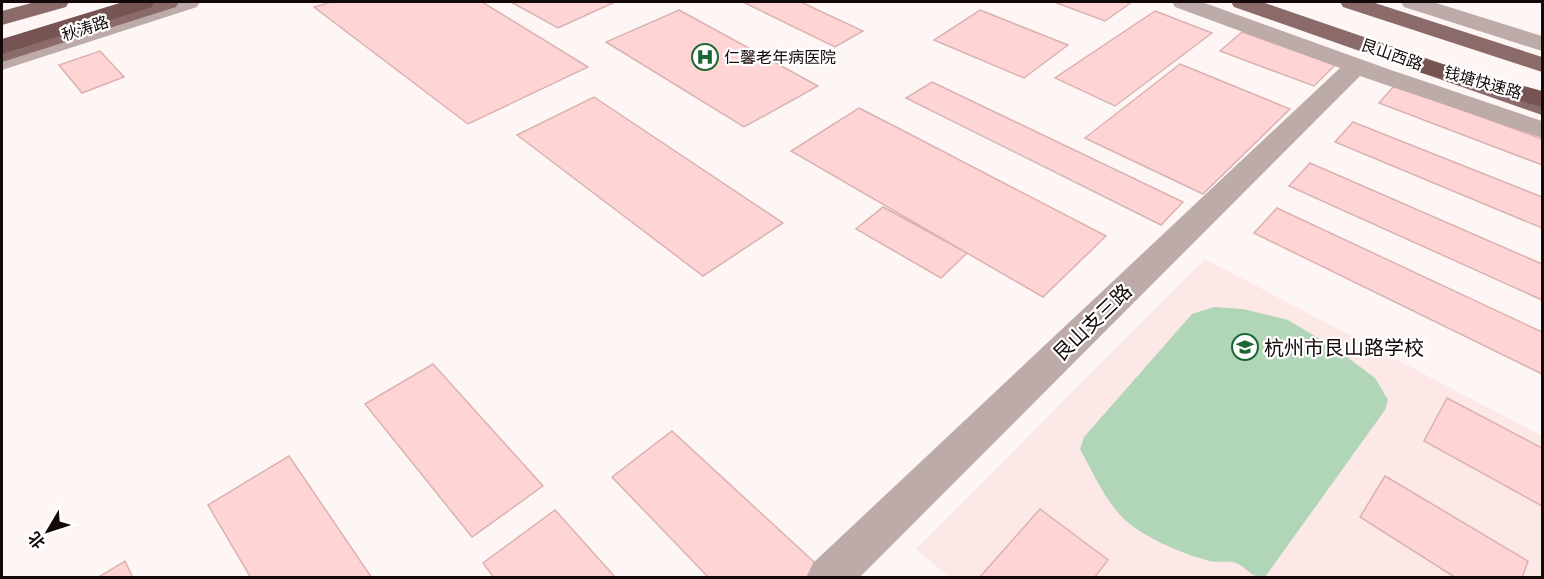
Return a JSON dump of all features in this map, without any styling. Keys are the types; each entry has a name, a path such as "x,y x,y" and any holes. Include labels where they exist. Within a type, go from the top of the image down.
{"highway":[{"path":"2,29 92,2"},
{"path":"2,46 144,2"},
{"name":"钱塘快速路","path":"1424,66 1542,99"}],"main road":[{"name":"秋涛路","path":"2,18 58,2"},
{"name":"秋涛路","path":"2,55 168,2"},
{"name":"艮山西路","path":"1242,2 1542,107"},
{"name":"艮山西路","path":"1351,2 1542,65"}],"street":[{"path":"2,63 189,2"},
{"path":"1183,2 1356,66 1542,130"},
{"path":"1412,2 1542,44"},
{"name":"艮山支三路","path":"845,572 1356,66"}],"shaded area":[{"name":"杭州市艮山路学校","path":"1205,259 1542,436 1542,577 950,578 916,549"}],"green space":[{"path":"1214,307 1243,309 1288,320 1335,348 1375,378 1388,400 1385,410 1265,577 1255,576 1233,562 1209,561 1185,553 1163,544 1132,526 1111,504 1080,449 1084,437 1192,314"}],"building":[{"path":"331,2 482,2 588,67 468,124 314,7"},
{"path":"511,2 615,2 558,28"},
{"path":"743,2 801,2 863,31 835,47"},
{"path":"1054,2 1132,2 1105,21"},
{"path":"679,10 818,86 744,127 606,42"},
{"path":"980,10 1068,45 1024,78 934,40"},
{"path":"1155,11 1212,33 1115,106 1055,78"},
{"path":"1242,32 1335,65 1314,86 1220,51"},
{"path":"100,51 124,77 82,93 59,65"},
{"path":"1180,64 1290,109 1203,194 1085,138"},
{"path":"932,82 1183,202 1161,225 906,98"},
{"path":"1395,85 1542,139 1542,165 1379,103"},
{"path":"594,97 783,223 703,276 517,135"},
{"path":"859,108 1106,236 1043,297 791,151"},
{"path":"1353,122 1542,197 1542,228 1335,142"},
{"path":"1310,163 1542,264 1542,300 1289,186"},
{"path":"883,207 967,253 941,278 856,229"},
{"path":"1277,208 1542,332 1542,374 1254,233"},
{"path":"433,364 543,486 472,537 365,404"},
{"path":"1447,398 1542,448 1542,506 1424,441"},
{"path":"672,431 825,572 819,578 709,578 612,477"},
{"path":"289,456 372,578 251,578 208,505"},
{"path":"1385,476 1528,561 1522,578 1456,578 1360,517"},
{"path":"1040,509 1108,560 1094,578 979,578"},
{"path":"555,510 616,578 494,578 483,563"},
{"path":"125,561 133,578 97,578"}],"place":[{"name":"仁馨老年病医院","path":"705,57"},
{"name":"杭州市艮山路学校","path":"1245,347"}]}
